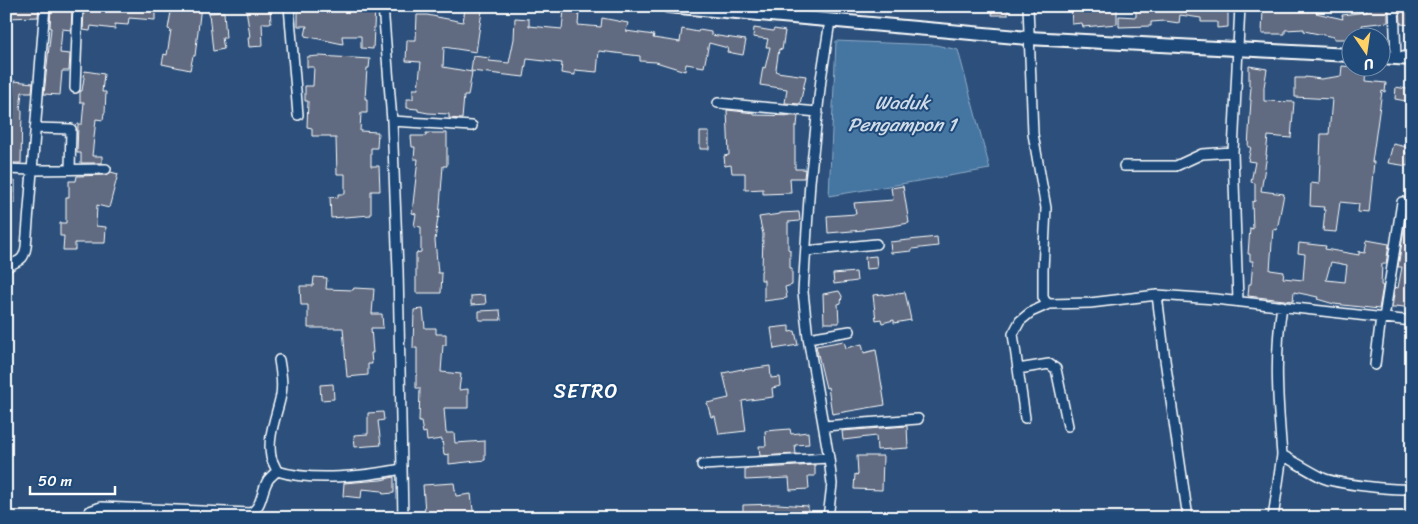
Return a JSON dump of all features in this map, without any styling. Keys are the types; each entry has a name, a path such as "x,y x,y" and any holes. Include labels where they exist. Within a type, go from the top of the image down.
{"main road":[{"path":"668,6 1028,38 1340,54"},
{"path":"1390,58 1412,60"}],"street":[{"path":"6,268 20,261 24,256 45,6"},
{"path":"75,88 78,6"},
{"path":"289,6 298,114"},
{"path":"383,6 392,121 398,270 403,518"},
{"path":"1028,6 1033,134 1046,208 1043,297 1049,304"},
{"path":"1238,301 1233,152 1240,6"},
{"path":"1394,6 1396,58"},
{"path":"828,518 832,484 824,426 808,338 803,292 810,182 821,78 830,21"},
{"path":"718,103 818,112"},
{"path":"392,121 472,126"},
{"path":"35,128 72,128 70,169"},
{"path":"1124,166 1176,166 1202,154 1233,152"},
{"path":"6,169 106,169"},
{"path":"1375,365 1402,202"},
{"path":"806,251 876,244"},
{"path":"1157,295 1188,518"},
{"path":"1025,418 1013,338 1020,321 1031,312 1049,304 1090,303 1157,295 1238,301 1412,321"},
{"path":"1273,518 1282,455 1276,385 1278,333 1282,306"},
{"path":"808,338 850,331"},
{"path":"278,360 282,382 271,447 271,457 277,471 288,475 334,476 374,475 402,469"},
{"path":"1018,369 1049,364 1056,369 1068,426"},
{"path":"824,426 918,419"},
{"path":"1282,455 1325,479 1382,488 1405,490 1412,488"},
{"path":"702,465 829,458"},
{"path":"88,518 90,511 101,507 251,513 257,510 268,480 277,471"}],"water":[{"name":"Waduk Pengampon 1","path":"836,41 936,45 958,50 990,169 829,196"}],"building":[{"path":"6,6 39,6 38,17 6,18"},
{"path":"89,6 155,6 155,20 129,18 128,25 115,24 115,29 91,26 90,31 83,30 84,10 88,11"},
{"path":"172,6 201,6 195,56 193,56 190,70 162,64 164,54 167,55 171,30 168,29"},
{"path":"270,6 271,23 262,23 263,46 249,47 248,37 250,37 246,8"},
{"path":"309,6 375,6 373,49 361,48 361,36 342,36 343,44 305,36 307,26 298,26 298,9 308,9"},
{"path":"993,6 1008,6 1008,15 992,15"},
{"path":"1071,6 1117,6 1117,24 1083,27 1082,23 1072,24"},
{"path":"1136,6 1150,6 1150,9 1158,9 1159,6 1212,6 1212,9 1228,9 1228,27 1217,28 1217,22 1201,22 1201,18 1180,15 1179,23 1165,21 1151,22 1151,26 1119,27 1119,16 1136,17"},
{"path":"1275,6 1292,6 1292,10 1317,11 1316,13 1343,19 1342,15 1366,12 1365,6 1388,6 1388,22 1362,25 1362,28 1340,28 1340,39 1304,31 1304,29 1285,30 1285,34 1262,34 1263,9 1275,10"},
{"path":"1400,6 1411,7 1412,25 1401,24"},
{"path":"51,7 72,9 71,30 62,29 60,53 70,54 69,71 62,71 60,95 44,94 51,28"},
{"path":"465,9 482,11 476,52 444,47 443,67 472,72 468,96 464,96 462,119 449,118 449,114 428,113 418,111 418,109 407,108 407,99 413,99 413,89 418,89 421,62 406,61 407,40 416,40 417,15 427,15 463,22"},
{"path":"564,10 579,12 578,25 601,27 602,18 628,23 626,31 654,35 653,38 680,42 682,29 711,32 711,35 746,40 743,55 727,52 728,48 709,43 704,67 686,64 685,71 656,62 640,61 640,56 599,51 597,72 575,70 575,75 561,73 562,63 527,59 524,77 471,71 473,56 490,58 489,61 509,63 514,39 515,18 529,19 529,26 562,29"},
{"path":"224,12 226,38 222,38 224,49 213,51 209,13"},
{"path":"754,28 785,31 782,50 779,49 776,69 777,72 806,76 800,104 785,103 787,89 760,85 763,67 765,68 770,47 766,47 768,39 753,37"},
{"path":"307,57 370,59 369,68 367,68 365,99 367,99 367,113 361,113 360,131 378,132 377,148 371,148 371,166 379,166 380,191 371,191 371,215 331,218 330,197 338,198 338,194 345,194 345,174 337,174 336,138 312,136 312,128 307,127 308,101 305,101 305,86 313,86 314,67 307,67"},
{"path":"1249,66 1267,69 1264,101 1294,102 1291,138 1268,136 1261,191 1284,194 1277,230 1273,229 1270,270 1284,272 1283,278 1303,280 1305,254 1298,253 1299,243 1326,246 1325,249 1359,255 1359,251 1365,252 1367,240 1389,244 1386,264 1382,264 1381,285 1383,286 1379,309 1334,304 1317,299 1318,297 1294,292 1293,301 1248,296 1253,261 1250,261 1250,254 1248,254 1250,228 1253,229 1252,202 1255,201 1255,183 1251,182 1255,162 1248,161 1251,147 1248,147 1251,100 1251,86 1249,86","holes":["1331,262 1347,265 1345,282 1326,280"]},
{"path":"85,71 104,74 102,92 106,92 105,113 103,120 96,119 92,156 102,156 102,163 81,163 81,153 77,153 78,124 82,124 84,102 80,102 80,91 82,91"},
{"path":"1340,76 1340,78 1366,78 1366,81 1386,83 1385,92 1382,91 1372,162 1374,162 1369,213 1358,212 1359,204 1340,202 1336,232 1323,231 1324,207 1310,206 1311,183 1319,184 1321,134 1329,134 1332,99 1295,97 1295,78 1321,79"},
{"path":"14,81 33,83 32,92 22,92 20,110 22,110 21,163 6,163 6,121 10,96 13,96"},
{"path":"1396,87 1412,90 1412,102 1395,99"},
{"path":"727,110 754,113 754,115 798,116 797,126 795,126 795,169 805,169 804,178 790,178 791,193 763,194 763,189 745,190 745,173 732,173 731,165 725,166 724,156 729,155"},
{"path":"700,132 709,132 709,149 700,149"},
{"path":"426,133 447,133 447,166 443,166 439,218 435,240 438,273 442,273 441,293 416,293 416,253 421,252 421,227 414,226 416,214 412,213 418,159 414,159 415,147 412,147 411,136 426,136"},
{"path":"1393,144 1407,147 1405,153 1409,153 1408,166 1388,163"},
{"path":"111,172 118,174 109,208 97,205 96,226 106,227 105,243 75,243 75,250 63,250 64,236 60,236 60,223 66,223 66,197 69,197 69,181 76,181 77,176 106,175"},
{"path":"6,181 15,181 15,203 6,203"},
{"path":"903,186 909,223 828,233 827,216 856,214 854,203 893,200 891,188"},
{"path":"1407,211 1412,212 1412,308 1396,306 1396,308 1392,308 1395,287 1398,288 1402,267 1398,267"},
{"path":"799,212 800,221 788,222 788,249 790,250 790,268 792,268 792,285 785,287 787,298 764,301 764,280 761,280 763,234 759,217"},
{"path":"937,237 938,246 891,253 890,242"},
{"path":"876,256 877,268 866,269 865,257"},
{"path":"856,272 857,281 834,284 833,274"},
{"path":"314,277 327,278 326,289 374,289 372,314 382,314 383,328 371,328 373,353 371,353 372,364 368,364 368,375 347,377 343,328 308,328 308,305 301,305 300,286 313,286"},
{"path":"839,291 842,296 841,303 838,304 839,323 824,323 823,294"},
{"path":"905,292 911,320 894,323 894,320 882,323 881,319 876,320 873,295"},
{"path":"485,295 486,304 471,305 471,296"},
{"path":"423,309 425,328 436,328 436,334 446,334 446,345 443,345 441,372 461,374 459,390 468,389 468,408 444,408 446,433 454,433 455,443 485,441 485,460 449,464 449,454 444,455 442,439 427,441 426,432 423,433 421,422 419,422 420,388 416,388 417,348 413,348 414,310"},
{"path":"500,310 501,320 479,320 479,311"},
{"path":"789,326 789,332 795,331 798,345 774,349 771,328"},
{"path":"844,341 846,348 862,344 864,353 876,350 885,405 832,414 828,387 826,388 816,346"},
{"path":"770,366 771,378 780,377 781,386 772,388 773,397 742,401 746,431 719,434 715,416 711,417 707,403 729,398 723,373"},
{"path":"333,384 334,399 321,400 320,385"},
{"path":"383,412 384,420 378,421 381,445 355,447 354,435 368,434 368,413"},
{"path":"907,426 908,448 877,450 876,436 843,440 842,431"},
{"path":"790,429 791,434 808,432 809,444 795,445 796,454 760,456 759,446 766,446 765,431"},
{"path":"857,456 883,456 882,490 854,489 855,474 858,475"},
{"path":"815,465 815,476 808,476 809,489 790,490 789,478 745,480 745,469"},
{"path":"394,477 394,493 383,494 382,491 362,489 361,498 343,496 344,483"},
{"path":"454,483 456,496 471,494 474,518 447,518 446,512 425,512 423,485"},
{"path":"778,504 808,506 808,518 743,518 743,505"}],"district":[{"name":"SETRO","path":"586,391"}]}
